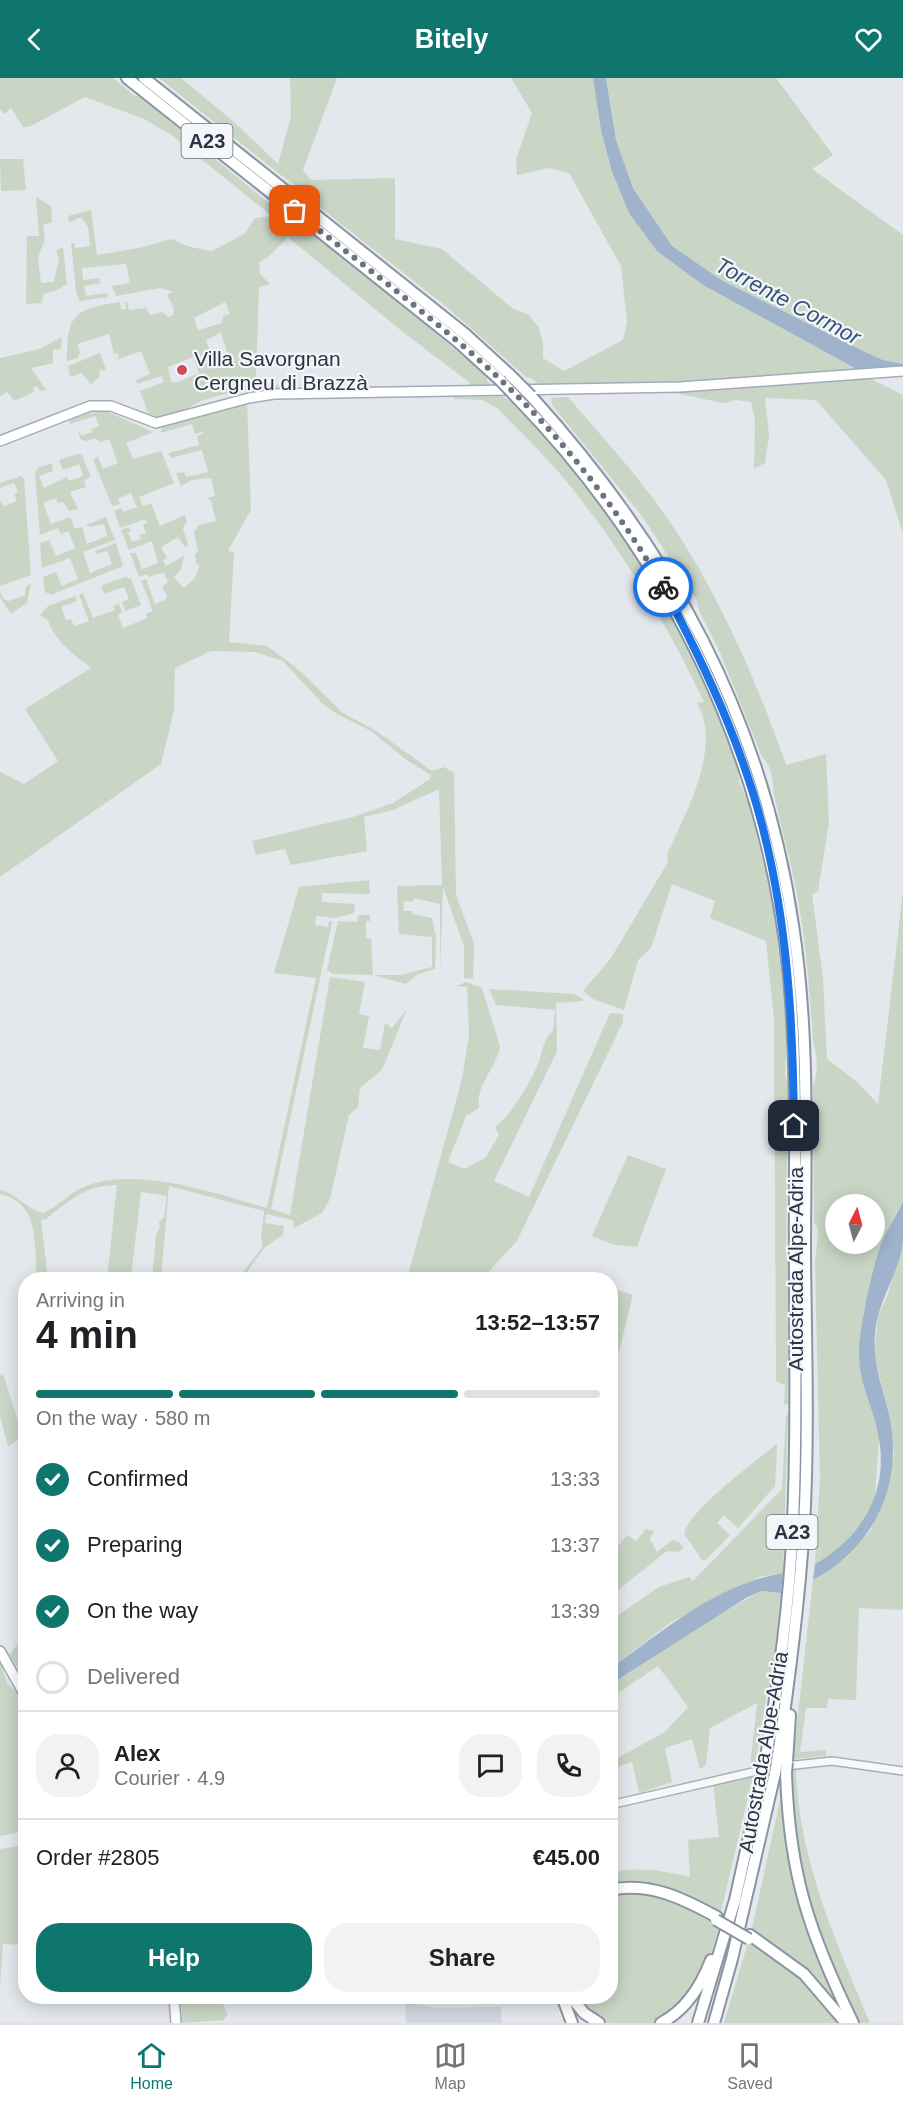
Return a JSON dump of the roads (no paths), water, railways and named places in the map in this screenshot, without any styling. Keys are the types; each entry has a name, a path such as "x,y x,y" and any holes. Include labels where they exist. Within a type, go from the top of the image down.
{"highway":[{"name":"Autostrada Alpe-Adria","path":"128,78 286,204 297,206"},
{"name":"Autostrada Alpe-Adria","path":"144,78 288,192 297,206 465,334 505,378 518,399 574,459 624,526 656,575 716,692 754,782"},
{"name":"Autostrada Alpe-Adria","path":"505,378 531,396 594,468 655,553 719,674 754,782 771,862 789,978 794,1075 804,1522 794,1637 775,1768 735,1948 714,2023"},
{"name":"Autostrada Alpe-Adria","path":"786,1686 801,1373"},
{"name":"Autostrada Alpe-Adria","path":"698,2023 735,1900 744,1857 775,1768"},
{"path":"775,1768 805,1911 818,1948 853,2023"},
{"path":"661,2023 684,2006 703,1978 744,1857"},
{"path":"618,1891 638,1887 667,1893 750,1937 804,1974 844,2023"},
{"path":"565,2004 572,2023"},
{"path":"577,2004 584,2013 599,2023"}],"main road":[{"path":"0,441 90,406 111,406 152,422 162,423 230,402 274,394 638,388 903,372"},
{"path":"0,1651 18,1683"},
{"path":"175,2004 176,2023"}],"street":[{"path":"618,1803 808,1762 832,1761 903,1771"}],"water":[{"path":"593,78 606,78 616,140 633,188 672,246 723,281 863,351 883,360 903,364 903,368 860,371 703,285 657,251 629,213 612,172 601,131"},
{"path":"903,1201 901,1254 880,1311 875,1334 875,1356 890,1419 893,1444 892,1468 887,1491 879,1513 867,1533 834,1567 813,1580 815,1564 847,1540 869,1510 876,1493 881,1455 876,1424 860,1368 859,1346 875,1263 878,1254 885,1254 885,1235"},
{"path":"783,1573 781,1593 761,1591 746,1598 618,1680 618,1663 671,1624 713,1598 758,1579"}],"place":[{"name":"Villa Savorgnan Cergneu di Brazzà","path":"182,370"}],"water label":[{"name":"Torrente Cormor","path":"788,301"}]}
